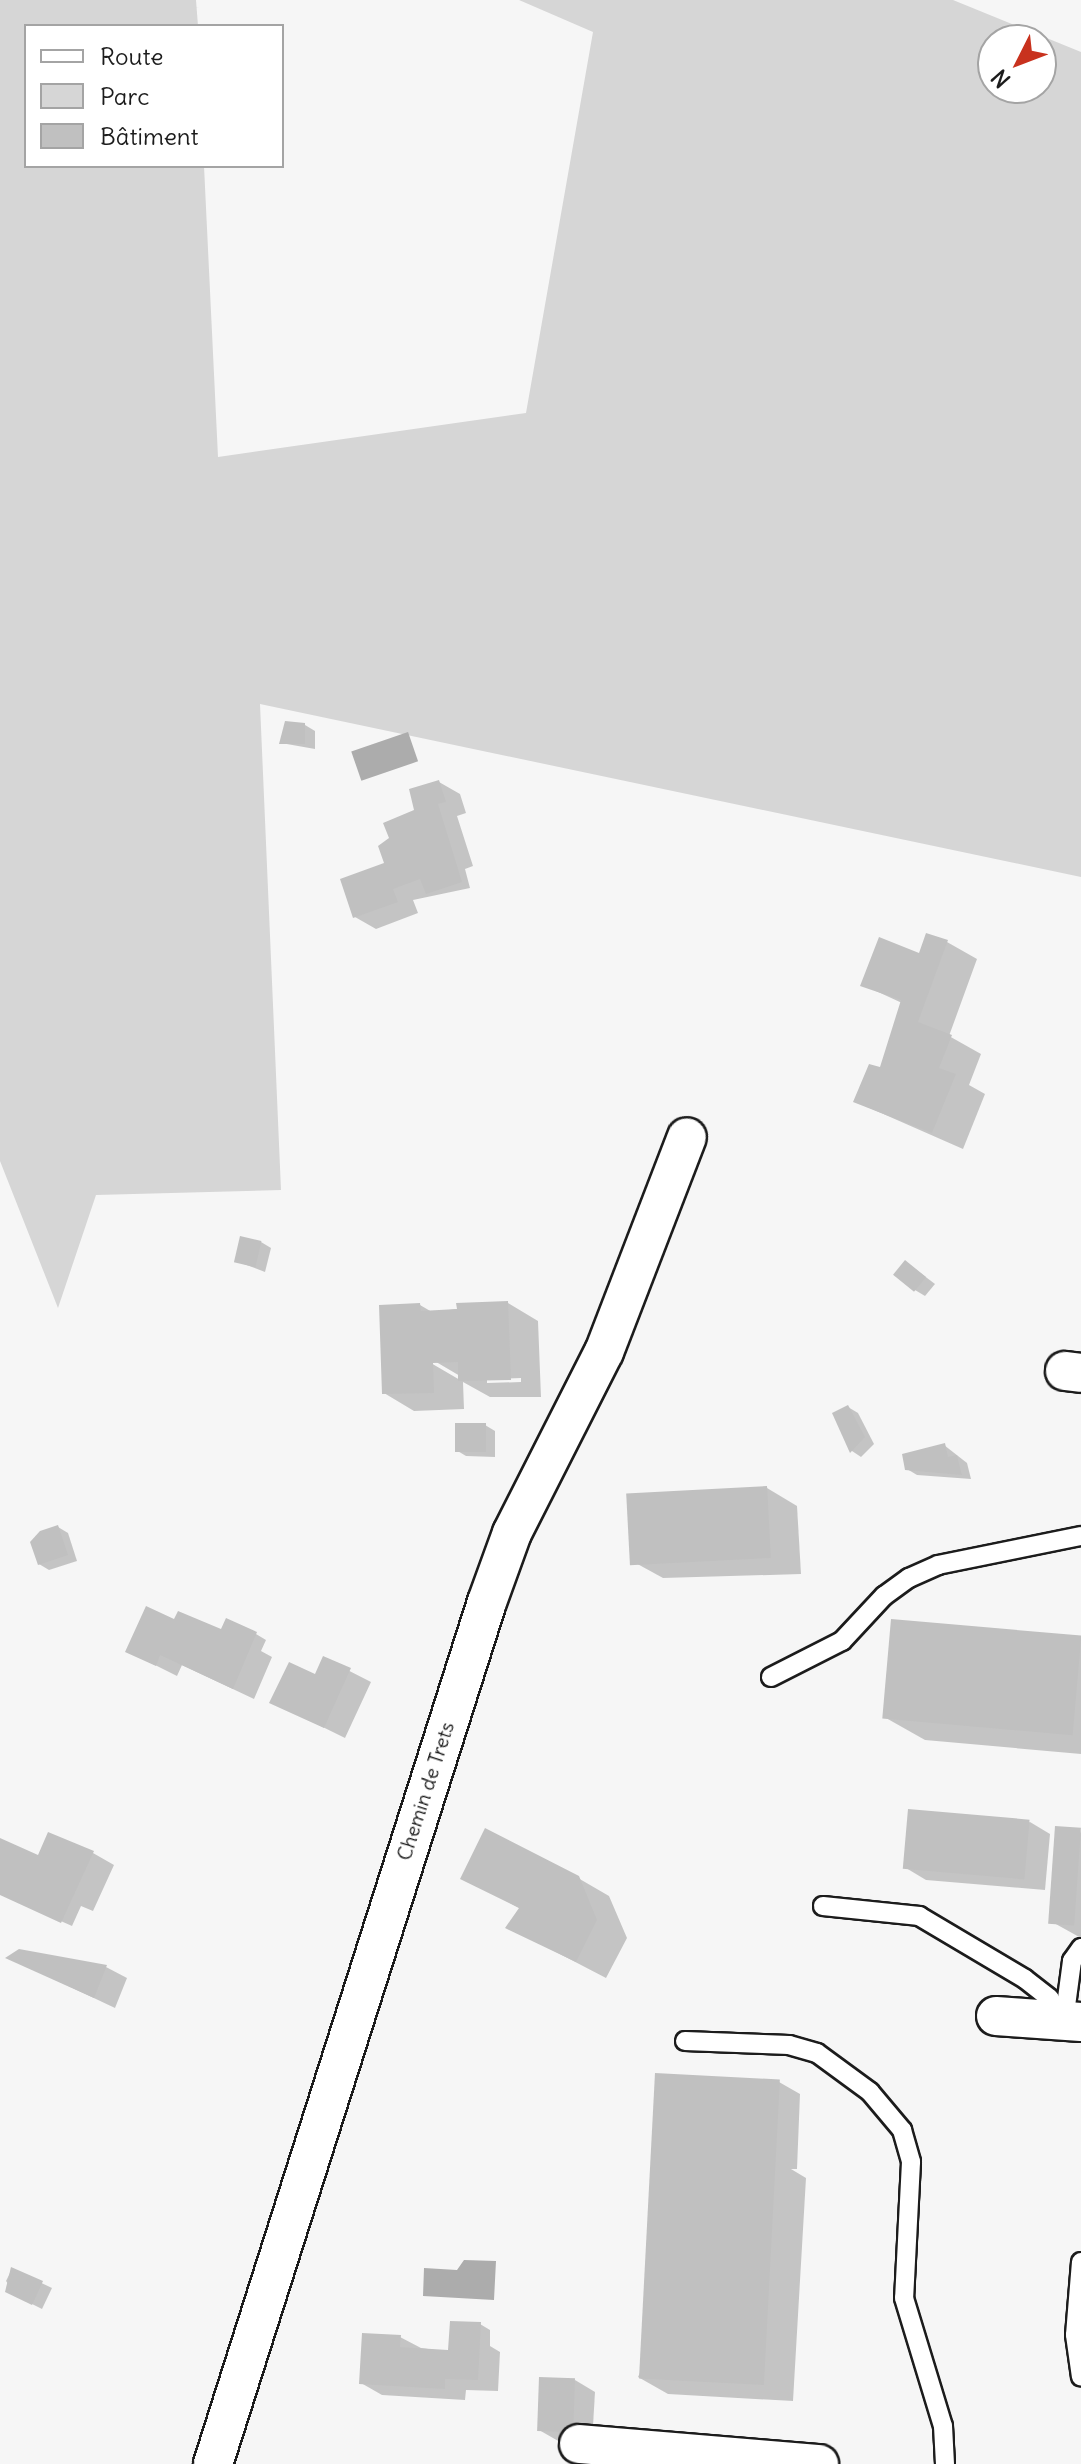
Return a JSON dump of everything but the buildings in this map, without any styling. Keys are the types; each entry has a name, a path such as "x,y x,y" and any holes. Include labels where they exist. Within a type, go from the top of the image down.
{"street":[{"name":"Chemin de Trets","path":"213,2464 339,2075 414,1819 512,1533 604,1352 687,1137"},
{"path":"996,2016 1072,2022"},
{"path":"579,2444 720,2460 819,2464"}],"lane":[{"path":"771,1677 842,1641 884,1596 909,1578 938,1565 1081,1536"},
{"path":"823,1906 919,1916 1025,1979 1072,2022"},
{"path":"1072,2022 1072,1961 1081,1948"},
{"path":"685,2041 789,2045 817,2053 870,2092 902,2130 911,2162 904,2298 943,2426 945,2464"},
{"path":"1081,2262 1075,2335 1081,2377"}],"green space":[{"path":"0,0 196,0 198,24 24,24 24,168 204,168 218,457 526,413 593,32 519,0 953,0 1012,24 977,24 977,104 1057,104 1057,42 1081,52 1081,877 260,704 281,1190 96,1195 58,1308 0,1161"}],"shaded area":[{"path":"408,732 418,761 361,781 351,752"},
{"path":"464,2260 496,2261 494,2300 423,2296 424,2268 457,2270"}]}
